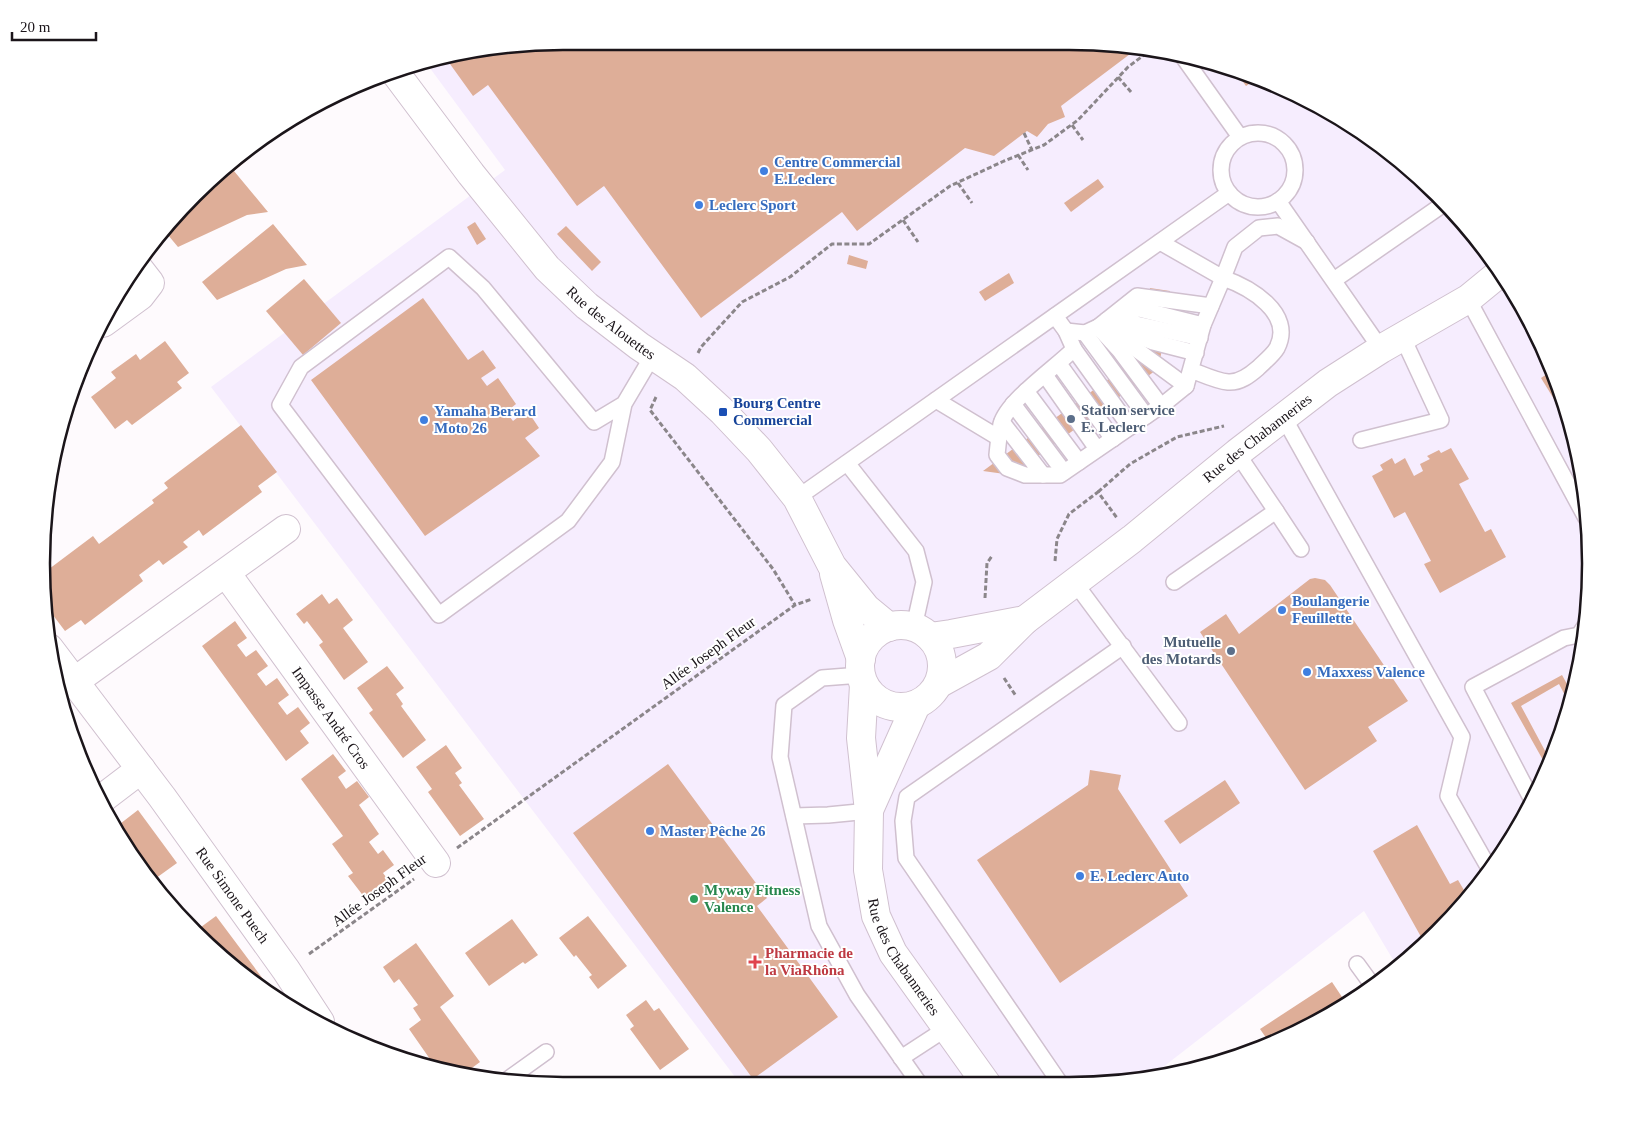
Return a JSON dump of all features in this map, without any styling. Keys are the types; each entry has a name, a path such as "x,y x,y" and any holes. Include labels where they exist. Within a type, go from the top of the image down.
{"street":[{"name":"Rue des Alouettes","path":"398,77 471,174 547,268 587,306 653,355 695,368 723,412 759,450 797,498 832,566"},
{"path":"115,313 140,296 150,283 141,272"},
{"name":"Rue des Chabanneries","path":"940,683 989,656 1065,576 1132,539 1237,453 1328,384 1496,280"},
{"path":"75,681 286,529"},
{"path":"832,566 866,608 911,630 940,650 943,666 940,683 926,700 916,705 901,708 886,705 873,697 862,673 832,566"},
{"name":"Impasse André Cros","path":"226,573 436,863"},
{"name":"Rue des Chabanneries","path":"911,630 951,634 1025,620"},
{"path":"862,673 866,645 876,634 911,630"},
{"name":"Rue Simone Puech","path":"60,661 141,769 286,970 294,999"},
{"name":"Rue des Chabanneries","path":"862,673 861,738 868,811 868,870 876,916 893,953 982,1077"},
{"name":"Rue des Chabanneries","path":"868,811 916,705"},
{"path":"106,796 141,769"}],"lane":[{"path":"1188,64 1240,137"},
{"path":"1255,133 1271,135 1281,141 1288,149 1293,160 1293,183 1287,193 1273,203 1258,207 1247,206 1237,201 1223,184 1221,163 1224,153 1240,137 1255,133"},
{"path":"797,498 1229,193"},
{"path":"1074,349 1013,404 1002,422 997,455 1007,468 1025,475 1060,475 1161,406 1186,386 1202,331 1235,247 1259,228 1273,203"},
{"path":"1273,203 1307,242 1334,280 1392,343 1441,420 1361,440"},
{"path":"1334,280 1439,207"},
{"path":"1259,228 1278,226 1307,242"},
{"path":"1160,242 1222,278 1240,284 1258,296 1275,312 1281,333 1277,348 1256,370 1242,380 1228,382 1191,370"},
{"path":"624,404 594,422 483,288 448,257 301,367 280,405 439,615 568,521 612,462 624,404 653,355"},
{"path":"1066,331 1109,318 1138,296 1211,306"},
{"path":"1468,298 1579,504"},
{"path":"1055,316 1066,331 1074,349 1130,427"},
{"path":"1109,318 1136,324 1202,331"},
{"path":"1109,318 1131,333 1153,342 1196,353"},
{"path":"1109,318 1133,347 1186,386"},
{"path":"1109,318 1120,351 1161,406"},
{"path":"1109,318 1146,416"},
{"path":"1059,364 1113,438"},
{"path":"1045,375 1097,450"},
{"path":"1026,391 1079,462"},
{"path":"936,400 999,438"},
{"path":"1013,404 1064,472"},
{"path":"1284,418 1462,737 1448,796 1486,862"},
{"path":"1002,422 1043,475"},
{"path":"1237,453 1301,549"},
{"path":"847,462 916,551 924,582 911,630"},
{"path":"1174,582 1276,510"},
{"path":"1065,576 1123,646 1179,723"},
{"path":"1528,793 1473,687 1564,638 1577,636"},
{"path":"1056,1077 906,858 903,821 907,797 1123,646"},
{"path":"862,673 822,678 784,705 780,757 819,926 856,995 915,1077"},
{"path":"794,816 868,811"},
{"path":"1357,964 1368,980"},
{"path":"901,1058 947,1028"},
{"path":"514,1075 546,1052"}],"path":[{"path":"795,604 773,569 650,410 657,395 675,392 695,368 701,347 742,302 790,277 832,244 869,244 950,186 1044,145 1078,120 1128,67 1144,55"},
{"path":"1118,77 1131,92"},
{"path":"1072,125 1083,140"},
{"path":"1024,134 1032,150"},
{"path":"1018,155 1028,170"},
{"path":"958,183 972,203"},
{"path":"903,220 918,242"},
{"path":"695,368 698,353"},
{"path":"1065,576 1057,539 1069,514 1098,492 1132,539"},
{"path":"985,602 987,564 992,556"},
{"name":"Allée Joseph Fleur","path":"286,970 795,604 813,598"}],"shaded area":[{"path":"564,50 1068,50 1136,54 1201,67 1265,89 1325,119 1381,156 1432,200 1455,225 1476,251 1513,307 1529,336 1555,398 1565,431 1578,496 1581,530 1581,597 1578,631 1565,696 1555,729 1529,791 1495,849 1476,876 1432,927 1394,961 1364,911 1161,1068 1136,1073 1068,1077 735,1077 211,387 505,170 429,67 496,54"}],"building":[{"name":"Centre Commercial E.Leclerc","path":"1068,50 1131,54 1061,106 1065,117 1048,124 1037,137 1027,131 994,156 965,148 857,231 842,212 701,318 604,186 577,206 488,85 473,96 449,63 496,54 530,51"},
{"path":"1242,80 1250,83 1246,86"},
{"path":"251,156 234,171 268,212 247,215 178,247 168,236 200,200"},
{"path":"1098,179 1104,187 1071,212 1064,203"},
{"path":"475,222 486,239 477,245 467,227"},
{"path":"273,224 307,265 286,269 217,300 202,282"},
{"path":"566,226 601,262 592,271 557,234"},
{"path":"849,255 868,261 866,269 847,264"},
{"path":"1009,273 1014,283 985,301 979,292"},
{"path":"304,279 341,323 303,355 266,311"},
{"name":"Station service E. Leclerc","path":"1150,288 1170,291 1159,368 1012,475 983,471 1140,356"},
{"path":"423,298 468,360 483,350 496,368 481,378 487,386 498,378 516,404 506,412 513,421 527,410 539,428 525,438 540,456 425,536 311,380"},
{"path":"165,341 189,373 177,382 182,388 132,425 127,420 115,429 91,397 116,378 111,372 136,354 140,360"},
{"path":"1546,375 1557,404 1541,378"},
{"path":"241,425 277,472 258,486 262,492 203,536 199,530 183,542 188,547 163,565 159,560 139,575 143,581 85,625 81,620 65,631 53,615 50,568 93,536 99,544 154,503 152,500 168,488 164,483"},
{"path":"1451,448 1469,479 1459,484 1485,532 1491,529 1506,557 1440,593 1424,564 1431,561 1405,512 1394,518 1372,476 1383,470 1380,465 1392,458 1395,464 1405,458 1414,476 1423,471 1420,464 1430,459 1427,456 1439,450 1441,453"},
{"name":"Maxxess Valence","path":"1310,579 1325,580 1330,585 1408,701 1368,727 1377,741 1305,790 1200,632 1226,614 1239,634"},
{"path":"322,594 329,604 337,598 353,620 343,628 368,662 344,680 319,645 323,642 307,621 304,624 296,614"},
{"path":"235,621 247,638 237,645 246,657 256,650 268,666 257,674 266,686 277,678 289,695 278,703 287,715 298,707 310,723 300,731 309,743 286,761 202,646"},
{"path":"387,666 404,688 396,694 403,704 401,706 426,740 403,758 369,713 373,710 357,688"},
{"path":"1562,675 1567,685 1565,696 1559,684 1521,706 1546,752 1543,760 1511,703"},
{"path":"446,745 462,768 455,773 462,783 459,785 484,819 460,836 428,792 432,789 416,767"},
{"path":"333,754 346,771 338,777 346,789 357,781 369,797 359,805 379,834 369,842 378,854 383,850 394,865 383,873 392,885 368,902 348,876 353,873 332,844 343,836 301,779"},
{"path":"668,764 767,898 757,906 838,1017 756,1077 752,1077 573,833"},
{"path":"1090,770 1121,775 1118,789 1188,896 1060,983 977,860 1088,785"},
{"path":"1225,780 1240,803 1180,844 1164,821"},
{"path":"138,810 177,863 157,877 121,823"},
{"path":"1417,825 1450,884 1458,880 1464,891 1421,937 1373,851"},
{"path":"216,916 264,980 225,950 201,927"},
{"path":"588,916 627,966 598,989 589,977 592,975 559,938"},
{"path":"512,919 538,955 525,964 523,962 489,986 465,953"},
{"path":"416,943 454,996 440,1007 480,1062 471,1068 431,1060 409,1029 421,1020 413,1008 418,1005 399,979 394,983 383,967"},
{"path":"1332,982 1342,997 1296,1024 1266,1038 1260,1029"},
{"path":"646,1000 654,1011 659,1008 689,1049 660,1070 630,1029 634,1026 626,1015"}],"place":[{"name":"Centre Commercial E.Leclerc","path":"764,171"},
{"name":"Leclerc Sport","path":"699,205"},
{"name":"Bourg Centre Commercial","path":"723,412"},
{"name":"Station service E. Leclerc","path":"1071,419"},
{"name":"Yamaha Berard Moto 26","path":"424,420"},
{"name":"Boulangerie Feuillette","path":"1282,610"},
{"name":"Mutuelle des Motards","path":"1231,651"},
{"name":"Maxxess Valence","path":"1307,672"},
{"name":"Master Pêche 26","path":"650,831"},
{"name":"E. Leclerc Auto","path":"1080,876"},
{"name":"Myway Fitness Valence","path":"694,899"},
{"name":"Pharmacie de la ViaRhôna","path":"755,962"}]}
